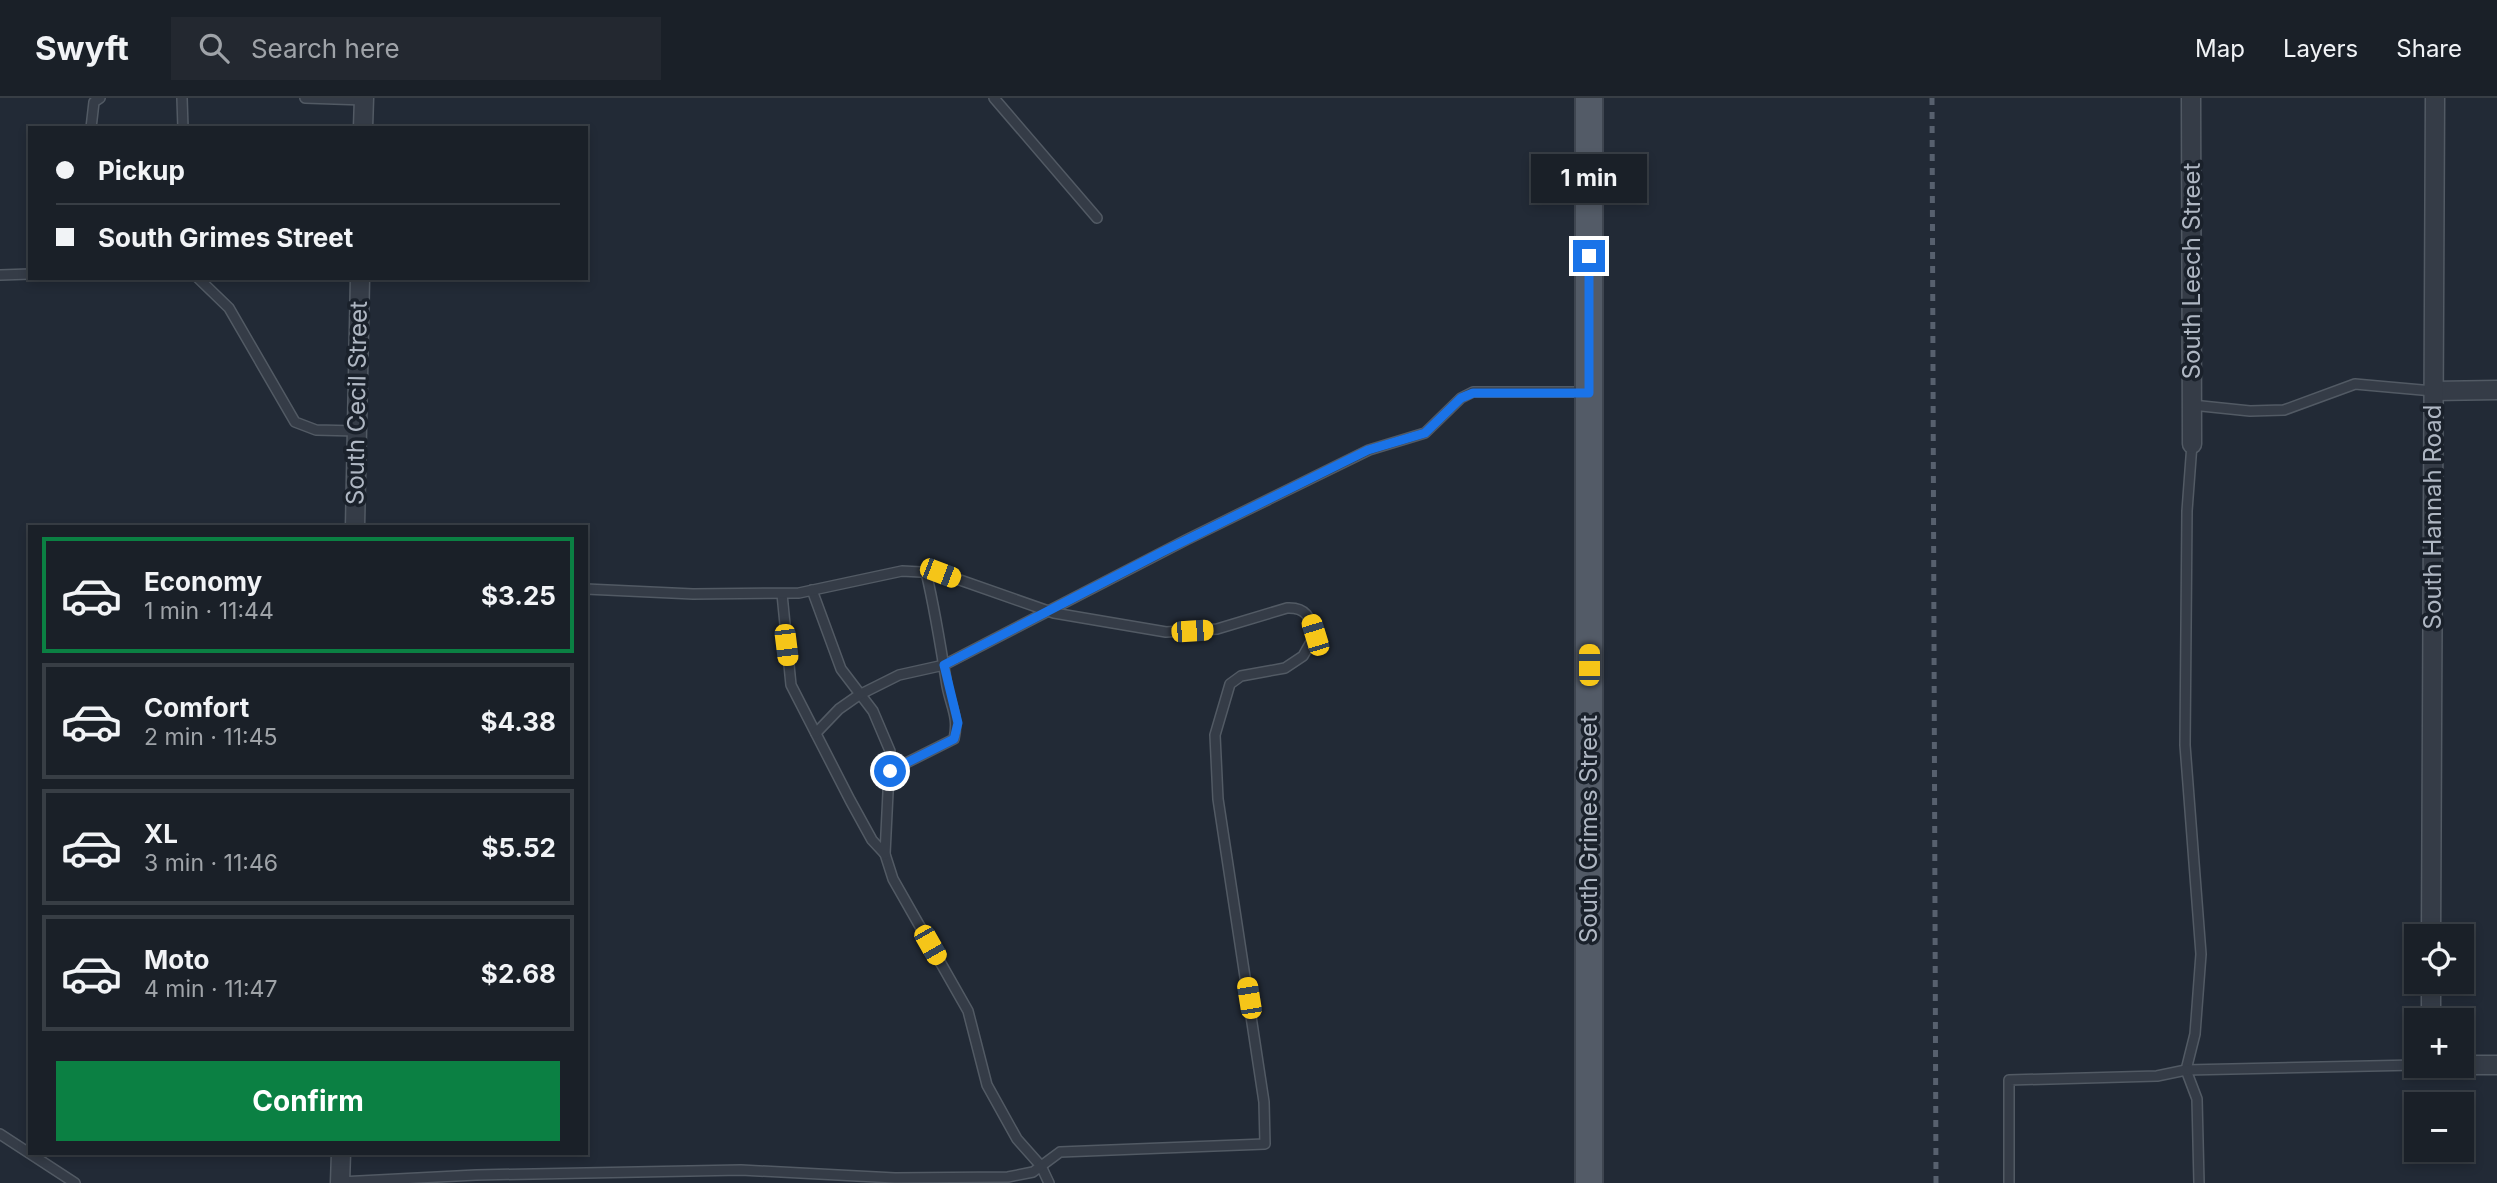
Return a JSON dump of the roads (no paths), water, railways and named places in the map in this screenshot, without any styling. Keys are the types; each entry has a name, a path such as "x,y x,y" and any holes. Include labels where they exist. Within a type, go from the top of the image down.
{"main road":[{"name":"South Grimes Street","path":"1589,98 1589,1183"}],"street":[{"name":"South Leech Street","path":"2191,98 2192,444"},
{"name":"South Hannah Road","path":"2431,924 2434,98"},
{"path":"363,126 364,99"},
{"name":"South Cecil Street","path":"355,525 360,280"},
{"path":"2433,391 2497,390"},
{"path":"2474,1065 2497,1065"},
{"path":"340,1182 341,1155"}],"lane":[{"path":"91,126 94,102 100,98"},
{"path":"182,98 183,126"},
{"path":"305,98 364,99"},
{"path":"994,98 1097,218"},
{"path":"0,275 28,274"},
{"path":"200,280 229,308 295,422 316,430 357,430"},
{"path":"2192,405 2250,411 2284,410 2355,384 2433,391"},
{"path":"816,733 839,709 859,695 899,675 944,665 1046,610 1368,450 1425,433 1461,398 1473,393 1589,393"},
{"path":"2192,444 2187,511 2185,745 2201,954 2195,1034 2186,1070 2197,1099 2199,1183"},
{"path":"340,1182 476,1175 741,1170 894,1178 1008,1177 1033,1172 1060,1152 1265,1144 1264,1102 1218,799 1215,735 1230,684 1241,676 1285,668 1303,656 1315,635 1308,614 1299,607 1217,629 1166,632 1046,610 940,573 902,571 782,594 693,594 588,589"},
{"path":"890,771 954,739 958,723 926,572"},
{"path":"812,590 841,669 873,711 890,751 886,854 893,878 968,1011 987,1085 1017,1139 1041,1166 1049,1183"},
{"path":"782,594 791,685 872,840 886,854"},
{"path":"2009,1183 2009,1080 2157,1076 2186,1070 2404,1065"},
{"path":"0,1134 28,1152"},
{"path":"32,1155 75,1183"}],"railway":[{"path":"1932,98 1936,1183"}]}
